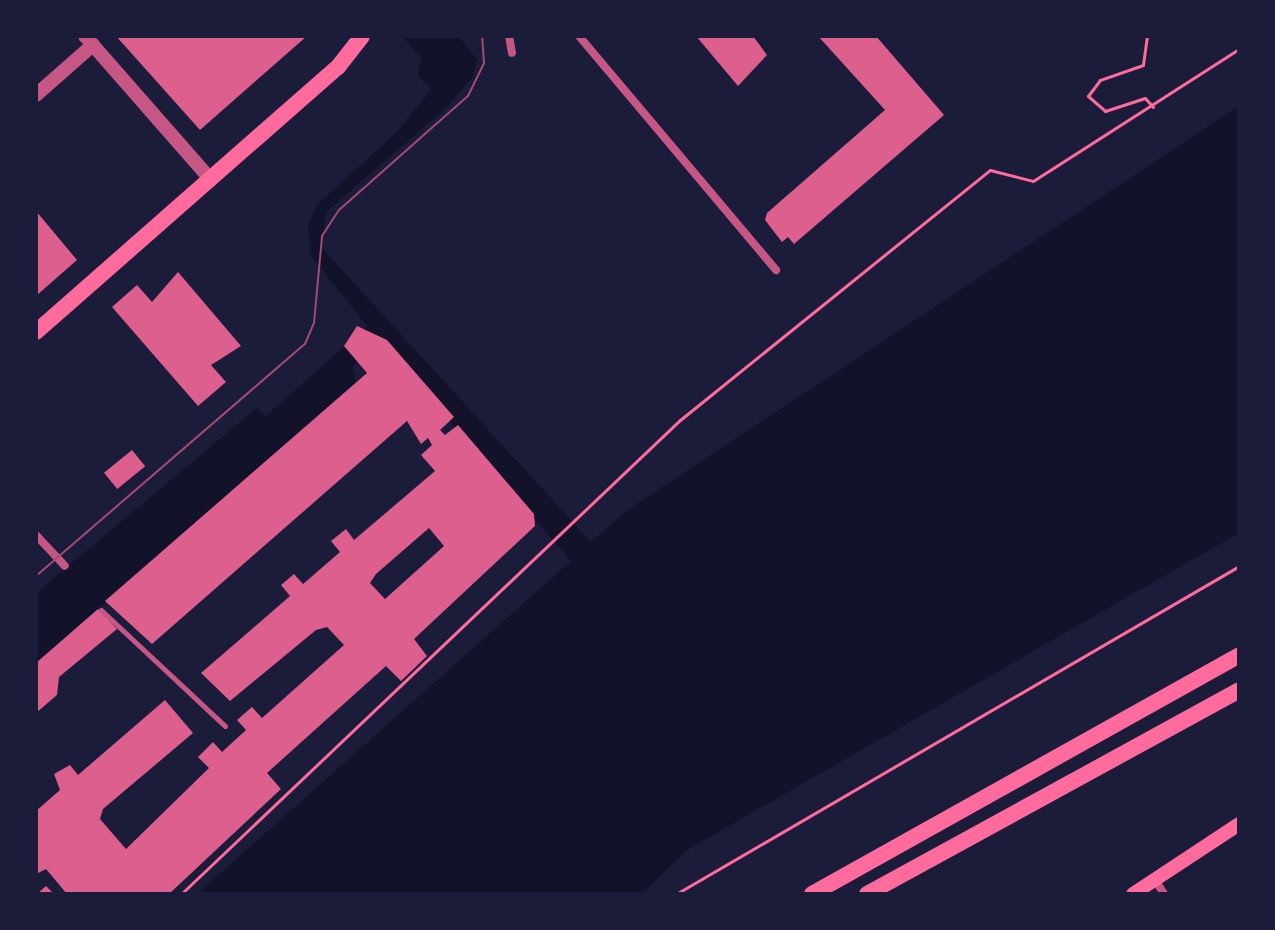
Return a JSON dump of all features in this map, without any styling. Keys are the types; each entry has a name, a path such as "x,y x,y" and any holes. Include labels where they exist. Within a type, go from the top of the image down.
{"main road":[{"path":"36,332 338,67 362,36"},
{"path":"812,894 1239,655"},
{"path":"867,894 1239,690"},
{"path":"1133,894 1238,825"}],"street":[{"path":"509,36 512,53"},
{"path":"579,36 776,270"},
{"path":"36,95 89,41 211,180"},
{"path":"36,535 65,566"},
{"path":"1155,880 1164,894"}],"lane":[{"path":"101,610 225,726"}],"path":[{"path":"1147,36 1143,65 1100,80 1088,96 1105,111 1145,98 1153,107"},
{"path":"181,894 680,420 990,170 1033,181 1153,107 1239,49"},
{"path":"676,894 1239,566"}],"shaded area":[{"path":"402,36 458,36 477,59 473,76 446,108 327,211 321,247 591,542 626,511 1239,106 1239,533 687,850 642,894 197,894 571,561 381,342 370,342 353,367 356,383 36,663 36,593 257,408 266,416 367,326 311,256 308,224 317,205 399,130 431,89 418,76 421,58"}],"building":[{"path":"116,36 307,36 200,130"},
{"path":"696,36 753,36 767,55 738,86"},
{"path":"818,36 876,36 944,115 794,244 788,237 782,242 765,220 767,213 885,110"},
{"path":"36,211 77,260 36,296"},
{"path":"178,272 241,346 211,365 226,382 198,406 112,307 137,285 152,302"},
{"path":"357,326 387,340 454,417 440,430 445,435 458,425 534,514 535,526 414,639 427,656 401,681 386,666 267,773 281,789 169,894 67,894 46,869 36,874 36,811 60,790 54,774 70,765 78,775 165,700 193,733 103,809 100,819 126,849 209,768 198,757 213,742 222,752 246,730 237,720 252,707 262,718 344,645 327,627 316,630 230,701 201,673 290,596 281,585 294,574 303,584 340,552 331,541 346,529 354,540 435,471 421,455 432,445 428,438 421,444 407,421 152,644 105,601 367,373 344,346","holes":["429,528 444,546 385,599 370,583 376,574"]},
{"path":"132,450 145,466 117,489 104,473"},
{"path":"98,609 117,629 59,677 57,695 36,713 36,663"},
{"path":"46,886 54,894 37,894"}],"tram line":[{"path":"36,576 305,344 314,323 322,236 339,210 468,96 484,63 482,36"}]}
